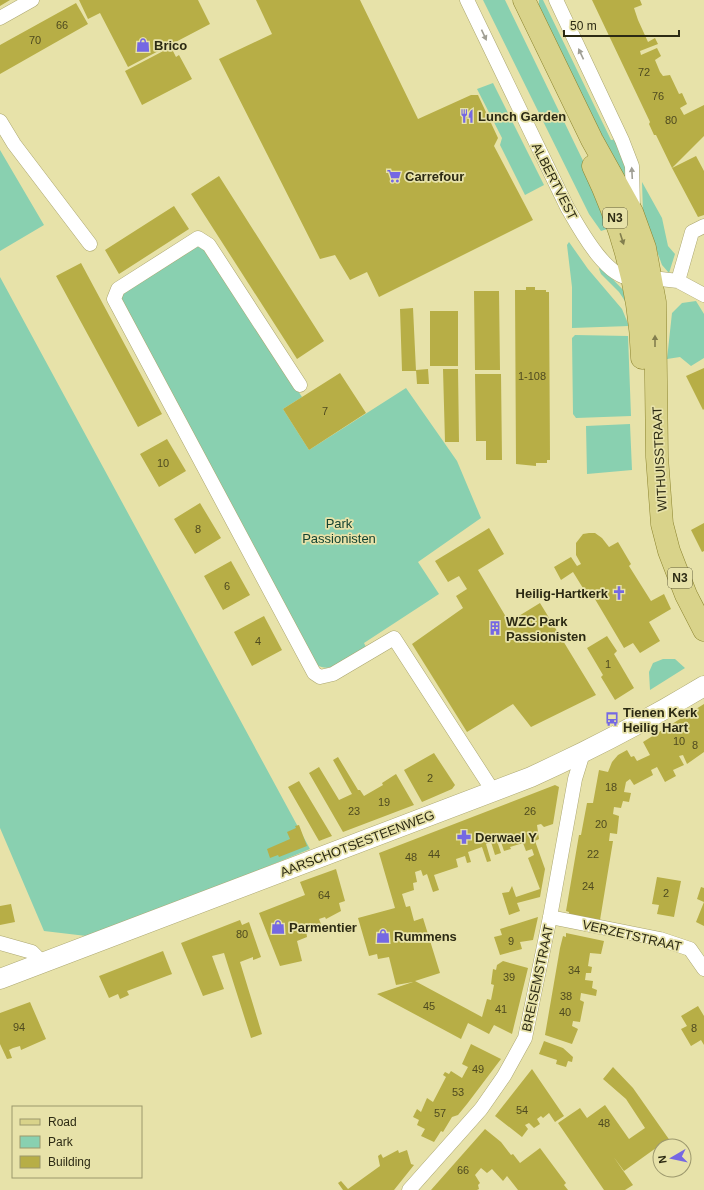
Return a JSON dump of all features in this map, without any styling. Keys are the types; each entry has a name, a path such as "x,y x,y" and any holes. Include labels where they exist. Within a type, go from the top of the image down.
{"main road":[{"name":"N3","path":"514,0 601,182 642,278"},
{"name":"N3","path":"524,0 592,140 632,212 645,248 642,278"},
{"name":"WITHUISSTRAAT","path":"642,278 655,302 656,457 662,524"},
{"name":"WITHUISSTRAAT","path":"642,278 641,343 645,455 649,495 662,524 672,558 686,595 704,630"},
{"name":"AARSCHOTSESTEENWEG","path":"0,979 531,777 583,753 658,713 704,686"}],"street":[{"path":"0,18 32,0"},
{"name":"ALBERTVEST","path":"467,0 564,200 578,226 610,268 618,275 626,279 642,278 678,281 704,295"},
{"path":"556,0 625,146 632,166 632,212"},
{"path":"0,121 14,144 90,244"},
{"path":"678,281 692,232 704,226"},
{"path":"300,385 209,245 198,238 118,289 114,299 314,674 320,677 333,674 394,638 493,791"},
{"name":"BREISEMSTRAAT","path":"409,1190 481,1109 504,1076 525,1038 550,917 575,779 583,753"},
{"name":"VERZETSTRAAT","path":"550,917 660,939 690,949 704,969"},
{"path":"0,943 32,952 43,962"}],"green space":[{"path":"483,0 505,0 605,206 610,228 601,231 589,214"},
{"path":"539,0 543,0 611,140 617,139 625,160 627,191 538,20"},
{"path":"493,83 544,185 525,195 500,145 502,138 477,89"},
{"path":"0,150 44,225 0,251"},
{"path":"642,182 662,218 668,246 675,254 669,273 662,265 643,213"},
{"path":"569,242 588,269 622,309 629,326 572,328 572,287 567,245"},
{"name":"Park Passionisten","path":"198,246 210,253 302,397 283,409 309,450 406,388 457,461 481,518 418,562 439,594 364,643 366,647 349,659 330,668 317,665 123,310 121,295"},
{"path":"600,266 626,293 629,307 619,292 601,274 599,269"},
{"path":"0,277 310,849 95,937 44,931 0,828"},
{"path":"696,301 704,314 704,358 691,366 680,357 667,359 672,313 682,303"},
{"path":"575,335 628,336 631,416 576,418 573,414 572,338"},
{"path":"630,424 632,470 587,474 586,426"},
{"path":"663,659 675,659 685,668 650,690 649,672 653,663"}],"building":[{"path":"0,0 10,0 0,6"},
{"name":"Brico","path":"79,0 198,0 210,24 128,67 100,13 88,19"},
{"name":"Carrefour","path":"256,0 360,0 418,119 471,95 478,95 498,138 494,146 533,220 379,297 367,272 350,280 335,255 320,259 219,59 272,34"},
{"path":"592,0 640,0 642,5 634,8 638,20 648,42 655,38 658,44 640,51 641,55 657,48 661,56 655,60 660,72 663,76 670,75 679,94 682,93 687,104 680,108 684,115 704,105 704,136 672,168 656,135 654,135 649,124 650,122"},
{"path":"76,3 88,24 0,74 0,45"},
{"path":"171,47 176,57 179,55 192,79 142,105 125,71"},
{"path":"696,156 704,171 704,215 698,217 672,168"},
{"path":"219,176 324,341 297,359 191,194"},
{"path":"174,206 189,229 119,274 105,250"},
{"path":"81,263 162,414 138,427 56,276"},
{"path":"526,287 535,287 535,290 546,290 546,292 549,292 550,460 547,460 547,463 536,463 536,466 516,464 515,290 526,290"},
{"path":"474,291 499,291 500,370 475,370"},
{"path":"413,308 416,371 402,371 400,309"},
{"path":"430,311 458,311 458,366 430,366"},
{"path":"704,368 704,409 703,410 686,376"},
{"path":"428,369 429,384 417,384 416,370"},
{"path":"443,369 458,369 459,442 445,442"},
{"path":"340,373 366,413 309,450 283,409"},
{"path":"475,374 501,374 502,460 486,460 486,441 476,441"},
{"path":"167,439 186,471 159,487 140,454"},
{"path":"200,503 221,538 195,554 174,519"},
{"path":"704,523 704,551 702,552 691,530"},
{"name":"WZC Park Passionisten","path":"489,528 504,554 478,570 509,622 540,603 596,695 531,727 513,704 467,732 412,644 463,608 456,596 467,589 459,576 448,582 435,561"},
{"name":"Heilig-Hartkerk","path":"595,533 602,538 609,547 618,542 631,564 629,566 651,601 664,594 671,609 649,622 660,641 640,653 633,643 624,648 589,589 586,593 573,572 561,580 554,567 571,557 577,566 581,564 576,555 576,543 583,534"},
{"path":"231,561 250,595 223,610 204,576"},
{"path":"264,616 282,650 252,666 234,632"},
{"path":"607,636 617,651 614,654 634,688 615,700 601,677 603,675 587,648"},
{"path":"704,704 704,752 687,764 683,755 679,756 684,765 673,770 676,776 665,782 657,767 651,770 653,775 634,785 630,779 626,782 624,792 631,793 629,802 623,801 621,808 614,807 613,814 619,816 617,834 610,833 609,841 613,841 600,920 569,915 569,912 566,911 579,835 581,835 587,803 593,803 599,770 608,772 612,762 618,755 627,750 631,757 634,756 637,761 650,755 643,742"},
{"path":"434,753 455,785 452,789 422,802 404,770"},
{"path":"338,757 358,790 360,790 364,796 383,785 382,783 396,774 414,805 343,832 309,773 319,767 339,800 352,794 333,760"},
{"path":"299,781 332,836 319,841 288,787"},
{"path":"555,785 559,787 553,824 544,827 541,824 537,825 539,839 535,841 545,869 540,897 517,903 520,911 509,915 502,893 509,892 512,886 516,897 540,889 528,858 534,855 532,849 526,851 523,843 510,847 511,849 504,851 500,839 497,841 501,853 495,855 491,842 486,844 491,861 487,862 482,847 468,852 471,862 467,863 465,856 456,859 458,867 434,875 439,890 433,892 427,874 423,876 421,870 415,872 417,882 413,883 414,890 402,894 406,907 410,906 414,921 423,918 440,973 415,981 482,1017 487,999 491,1000 494,985 491,984 493,969 496,970 497,965 503,961 528,968 512,1034 494,1025 489,1034 468,1023 461,1039 377,994 413,982 396,985 389,957 378,959 377,954 369,956 358,918 395,908 379,853"},
{"path":"299,825 307,846 279,857 278,855 270,858 267,849 290,839 287,832"},
{"path":"336,869 345,901 339,903 341,911 326,919 325,917 319,919 321,924 306,930 307,937 297,941 302,961 280,966 259,913 305,895 300,882"},
{"path":"657,877 681,881 674,917 657,914 659,905 652,904"},
{"path":"701,887 704,888 704,902 697,899"},
{"path":"704,902 704,926 696,922"},
{"path":"11,904 15,922 0,925 0,906"},
{"path":"538,917 533,940 520,942 522,949 500,955 494,937 502,935 500,929"},
{"path":"240,920 242,925 249,922 261,957 253,960 253,957 240,962 262,1034 251,1038 224,953 212,956 224,989 203,996 181,943"},
{"path":"566,933 604,941 601,954 590,953 588,966 592,967 591,973 586,973 585,980 593,981 592,988 597,990 596,996 581,993 580,1000 584,1002 580,1022 573,1021 572,1026 578,1029 572,1044 545,1035 560,948 563,936 566,937"},
{"path":"163,951 172,974 127,991 129,995 120,999 118,994 109,998 99,976"},
{"path":"30,1002 46,1039 21,1050 20,1046 9,1050 12,1058 7,1059 0,1044 0,1013"},
{"path":"698,1006 704,1016 704,1045 701,1040 691,1046 681,1029 687,1026 681,1016"},
{"path":"544,1041 563,1048 573,1057 572,1062 568,1061 566,1067 556,1064 557,1060 539,1054"},
{"path":"471,1044 501,1059 467,1104 458,1115 452,1117 443,1132 441,1131 434,1142 421,1136 425,1129 417,1125 419,1120 413,1117 417,1109 421,1112 427,1098 433,1102 446,1077 443,1075 445,1072 449,1074 451,1071 462,1078 468,1067 462,1064"},
{"path":"613,1067 633,1088 668,1138 652,1138 652,1151 624,1171 613,1156 633,1185 625,1190 604,1190 558,1123 580,1108 587,1118 605,1105 629,1139 645,1128 626,1099 603,1079"},
{"path":"532,1069 564,1116 555,1122 549,1113 543,1118 541,1116 537,1119 540,1124 534,1128 529,1123 525,1125 528,1129 522,1137 495,1116"},
{"path":"485,1129 501,1142 511,1155 513,1154 520,1163 540,1148 566,1183 564,1185 568,1190 518,1190 507,1176 503,1181 492,1169 487,1173 481,1168 475,1175 480,1183 478,1185 479,1189 477,1190 431,1190"},
{"path":"398,1150 399,1153 407,1150 411,1164 414,1165 394,1190 343,1190 338,1183 341,1181 348,1189 380,1166 378,1156 381,1154 383,1158"}],"place":[{"name":"Brico","path":"143,45"},
{"name":"Lunch Garden","path":"467,116"},
{"name":"Carrefour","path":"394,176"},
{"name":"Heilig-Hartkerk","path":"619,593"},
{"name":"WZC Park Passionisten","path":"495,628"},
{"name":"Tienen Kerk Heilig Hart","path":"612,719"},
{"name":"Derwael Y","path":"464,837"},
{"name":"Parmentier","path":"278,927"},
{"name":"Rummens","path":"383,936"}]}
